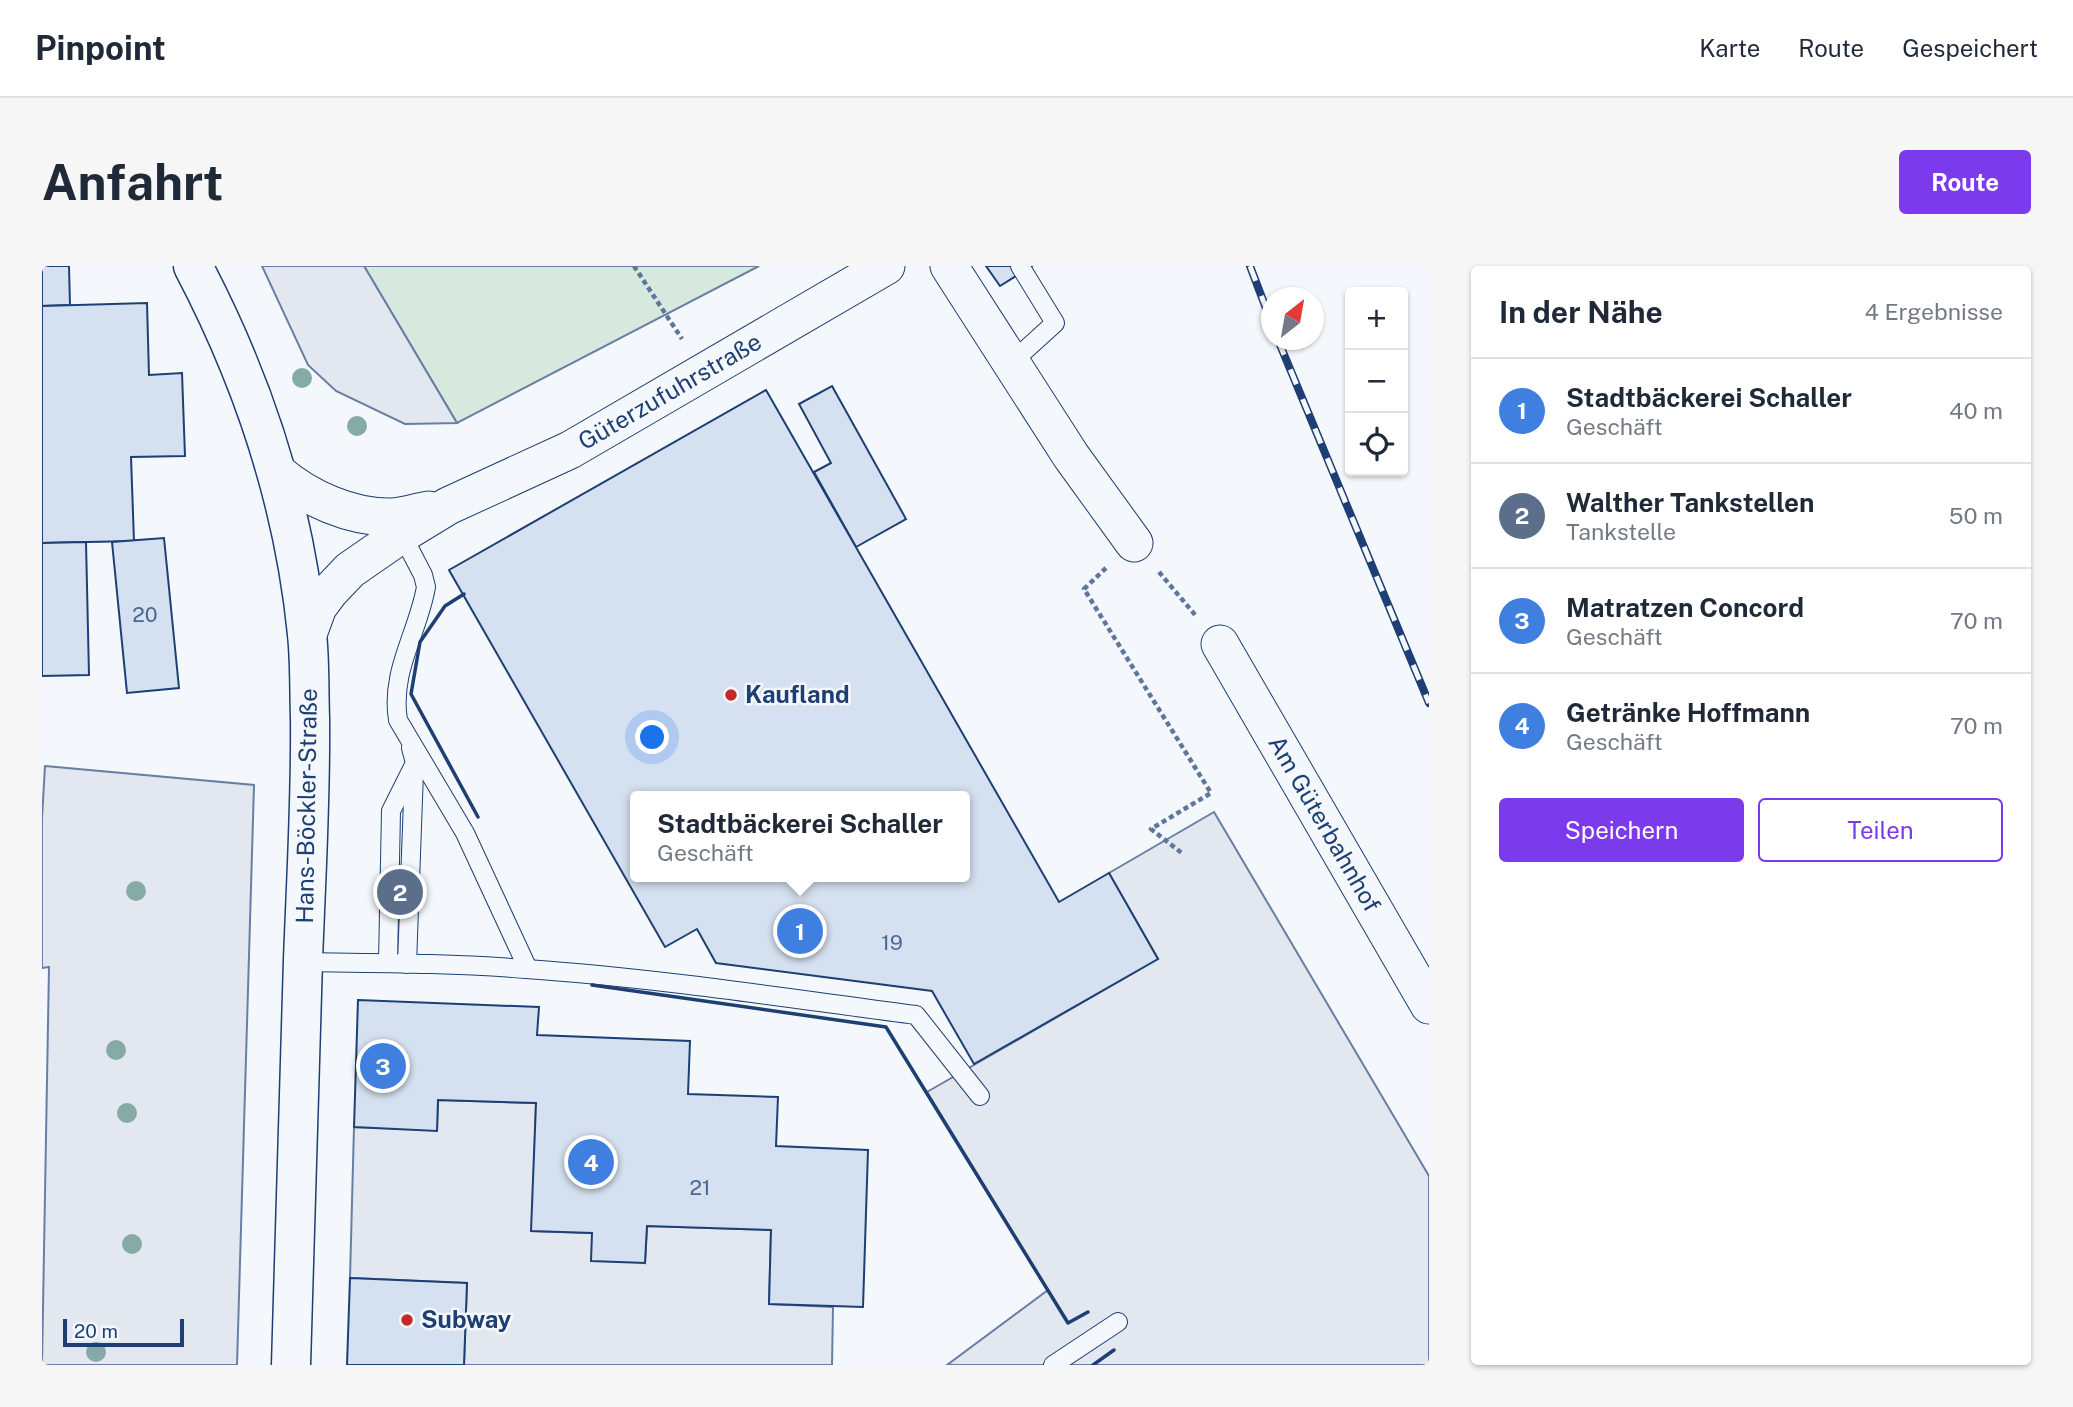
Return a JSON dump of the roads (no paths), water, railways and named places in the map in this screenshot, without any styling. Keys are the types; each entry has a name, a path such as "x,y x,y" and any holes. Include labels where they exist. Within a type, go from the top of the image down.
{"main road":[{"name":"Hans-Böckler-Straße","path":"193,266 221,320 241,367 277,472 299,566 307,637 310,768 291,1365"}],"street":[{"name":"Güterzufuhrstraße","path":"307,637 318,607 330,591 397,525 447,506 570,450 886,266"},
{"path":"948,266 1071,456 1134,543"},
{"name":"Güterzufuhrstraße","path":"277,472 293,485 325,502 397,525"},
{"name":"Am Güterbahnhof","path":"1220,644 1429,1004"}],"lane":[{"path":"1011,363 1055,323 1020,266"},
{"path":"397,525 424,575 426,587 397,677 395,701 398,720 465,832 528,969"},
{"path":"407,964 415,763 410,742"},
{"path":"388,963 391,811 415,763"},
{"path":"303,962 447,964 528,969 687,985 916,1015 980,1096"},
{"path":"1053,1365 1118,1322"}],"railway":[{"path":"1250,266 1261,295"},
{"path":"1282,350 1429,703"}],"place":[{"name":"Kaufland","path":"731,695"},
{"name":"Walther Tankstellen","path":"400,892"},
{"name":"Stadtbäckerei Schaller","path":"800,931"},
{"name":"Matratzen Concord","path":"383,1066"},
{"name":"Getränke Hoffmann","path":"591,1162"},
{"name":"Subway","path":"407,1320"}]}
